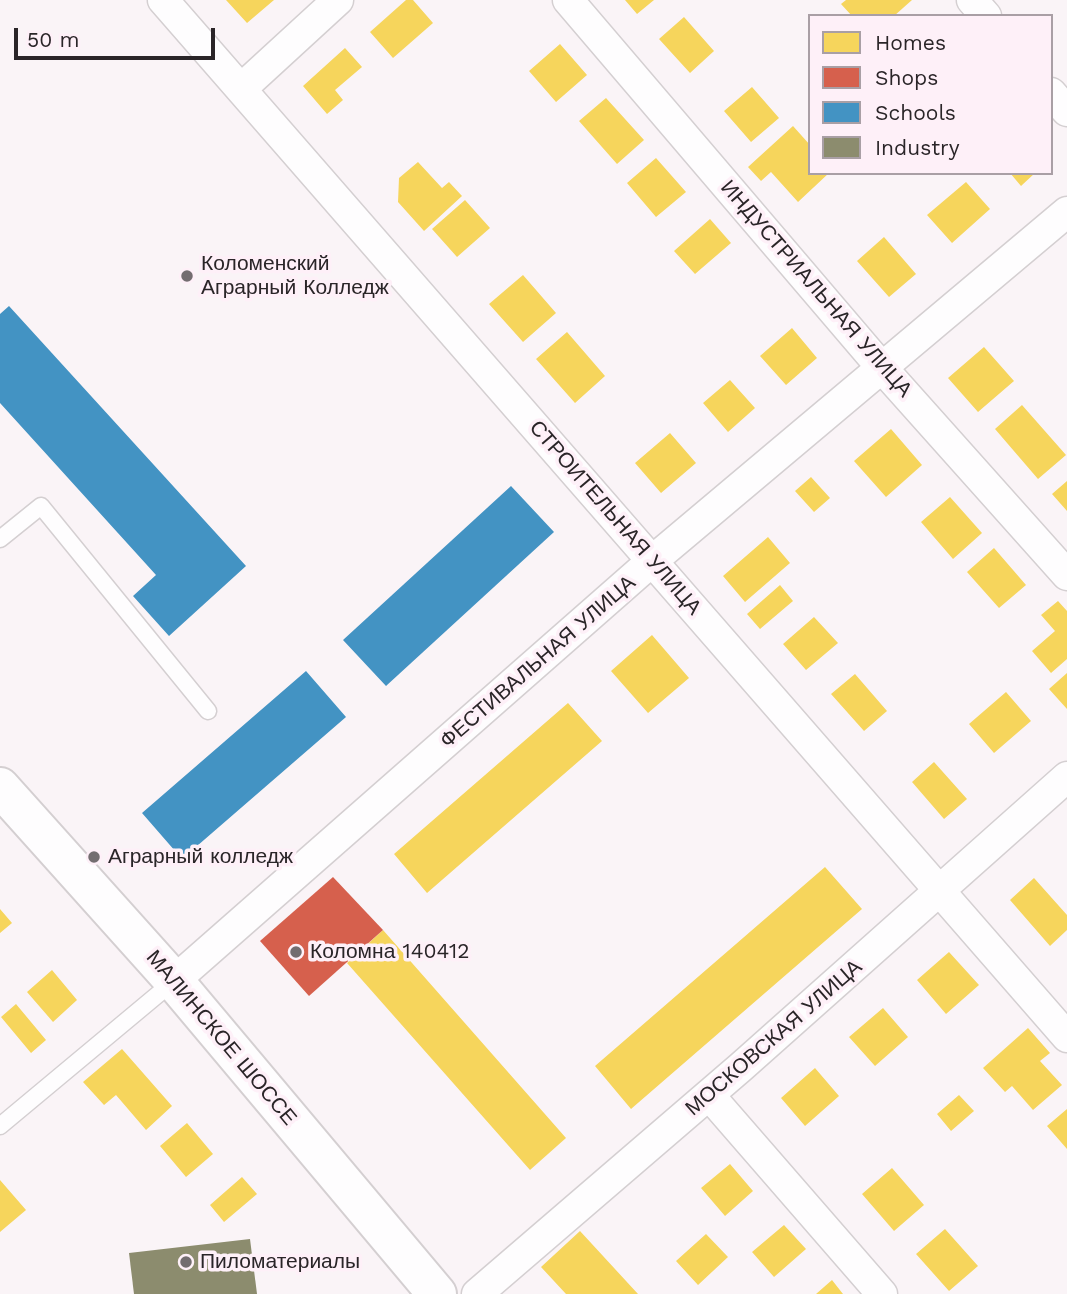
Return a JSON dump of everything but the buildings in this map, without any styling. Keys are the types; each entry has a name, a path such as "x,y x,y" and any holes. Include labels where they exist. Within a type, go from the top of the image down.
{"main road":[{"name":"МАЛИНСКОЕ ШОССЕ","path":"0,787 174,981 430,1292"}],"street":[{"name":"СТРОИТЕЛЬНАЯ УЛИЦА","path":"163,0 1067,1037"},
{"path":"241,89 338,0"},
{"name":"ИНДУСТРИАЛЬНАЯ УЛИЦА","path":"568,0 883,369 1067,575"},
{"path":"972,0 984,14"},
{"path":"1053,95 1067,111"},
{"name":"ФЕСТИВАЛЬНАЯ УЛИЦА","path":"174,981 652,561 1067,212"},
{"name":"МОСКОВСКАЯ УЛИЦА","path":"477,1294 709,1095 1067,777"},
{"path":"709,1095 882,1294"}],"lane":[{"path":"0,539 41,506 208,712"},
{"path":"0,1126 174,981"}],"place":[{"name":"Коломенский Аграрный Колледж","path":"187,276"},
{"name":"Аграрный колледж","path":"94,857"},
{"name":"Коломна 140412","path":"296,952"},
{"name":"Пиломатериалы","path":"186,1262"}]}
